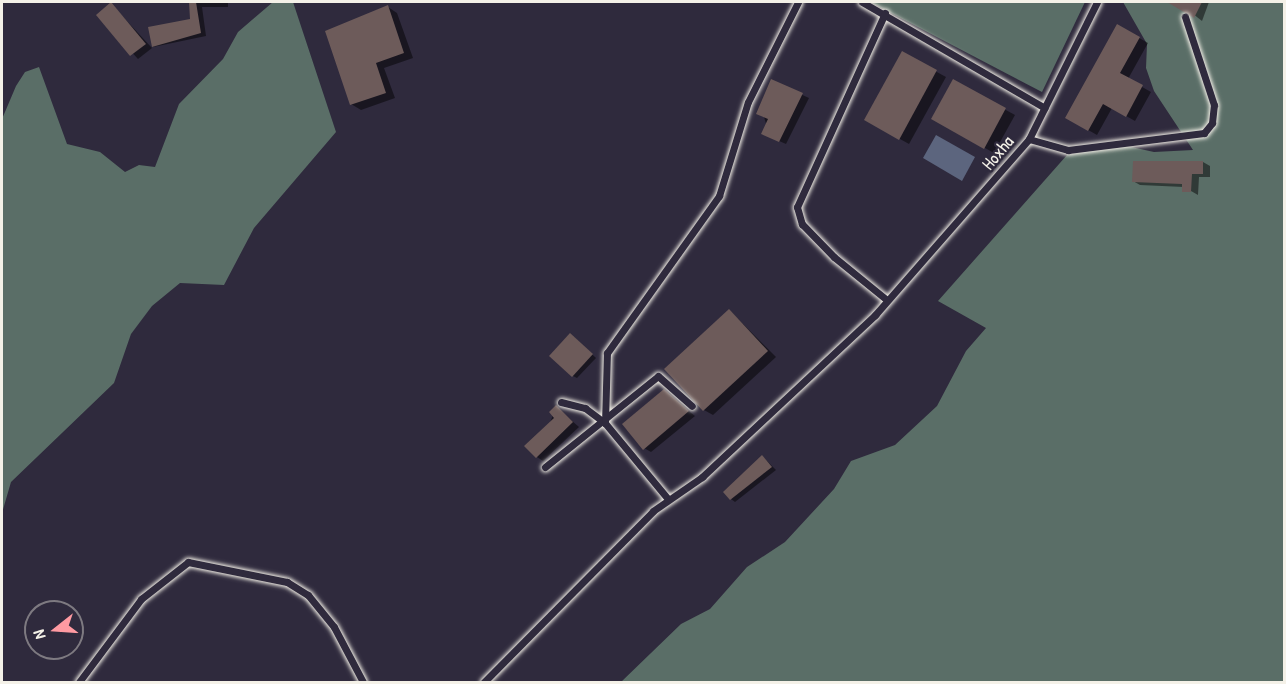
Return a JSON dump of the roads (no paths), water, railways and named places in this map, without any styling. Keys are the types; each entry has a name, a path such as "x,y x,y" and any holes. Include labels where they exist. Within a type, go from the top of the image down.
{"lane":[{"path":"605,423 607,353 719,196 748,102 798,2"},
{"path":"861,2 885,13 1045,105"},
{"name":"Hoxha","path":"484,682 668,499 702,477 887,300 1029,139 1096,2"},
{"path":"885,13 797,207 802,224 834,257 887,300"},
{"path":"1029,139 1068,150 1204,133 1212,123 1214,105 1185,17"},
{"path":"545,467 605,423 662,374 692,406"},
{"path":"561,402 585,408 605,423 668,499"},
{"path":"79,682 141,599 188,562 287,582 308,595 334,627 363,682"}],"water":[{"path":"936,135 975,157 962,181 923,158"}]}
